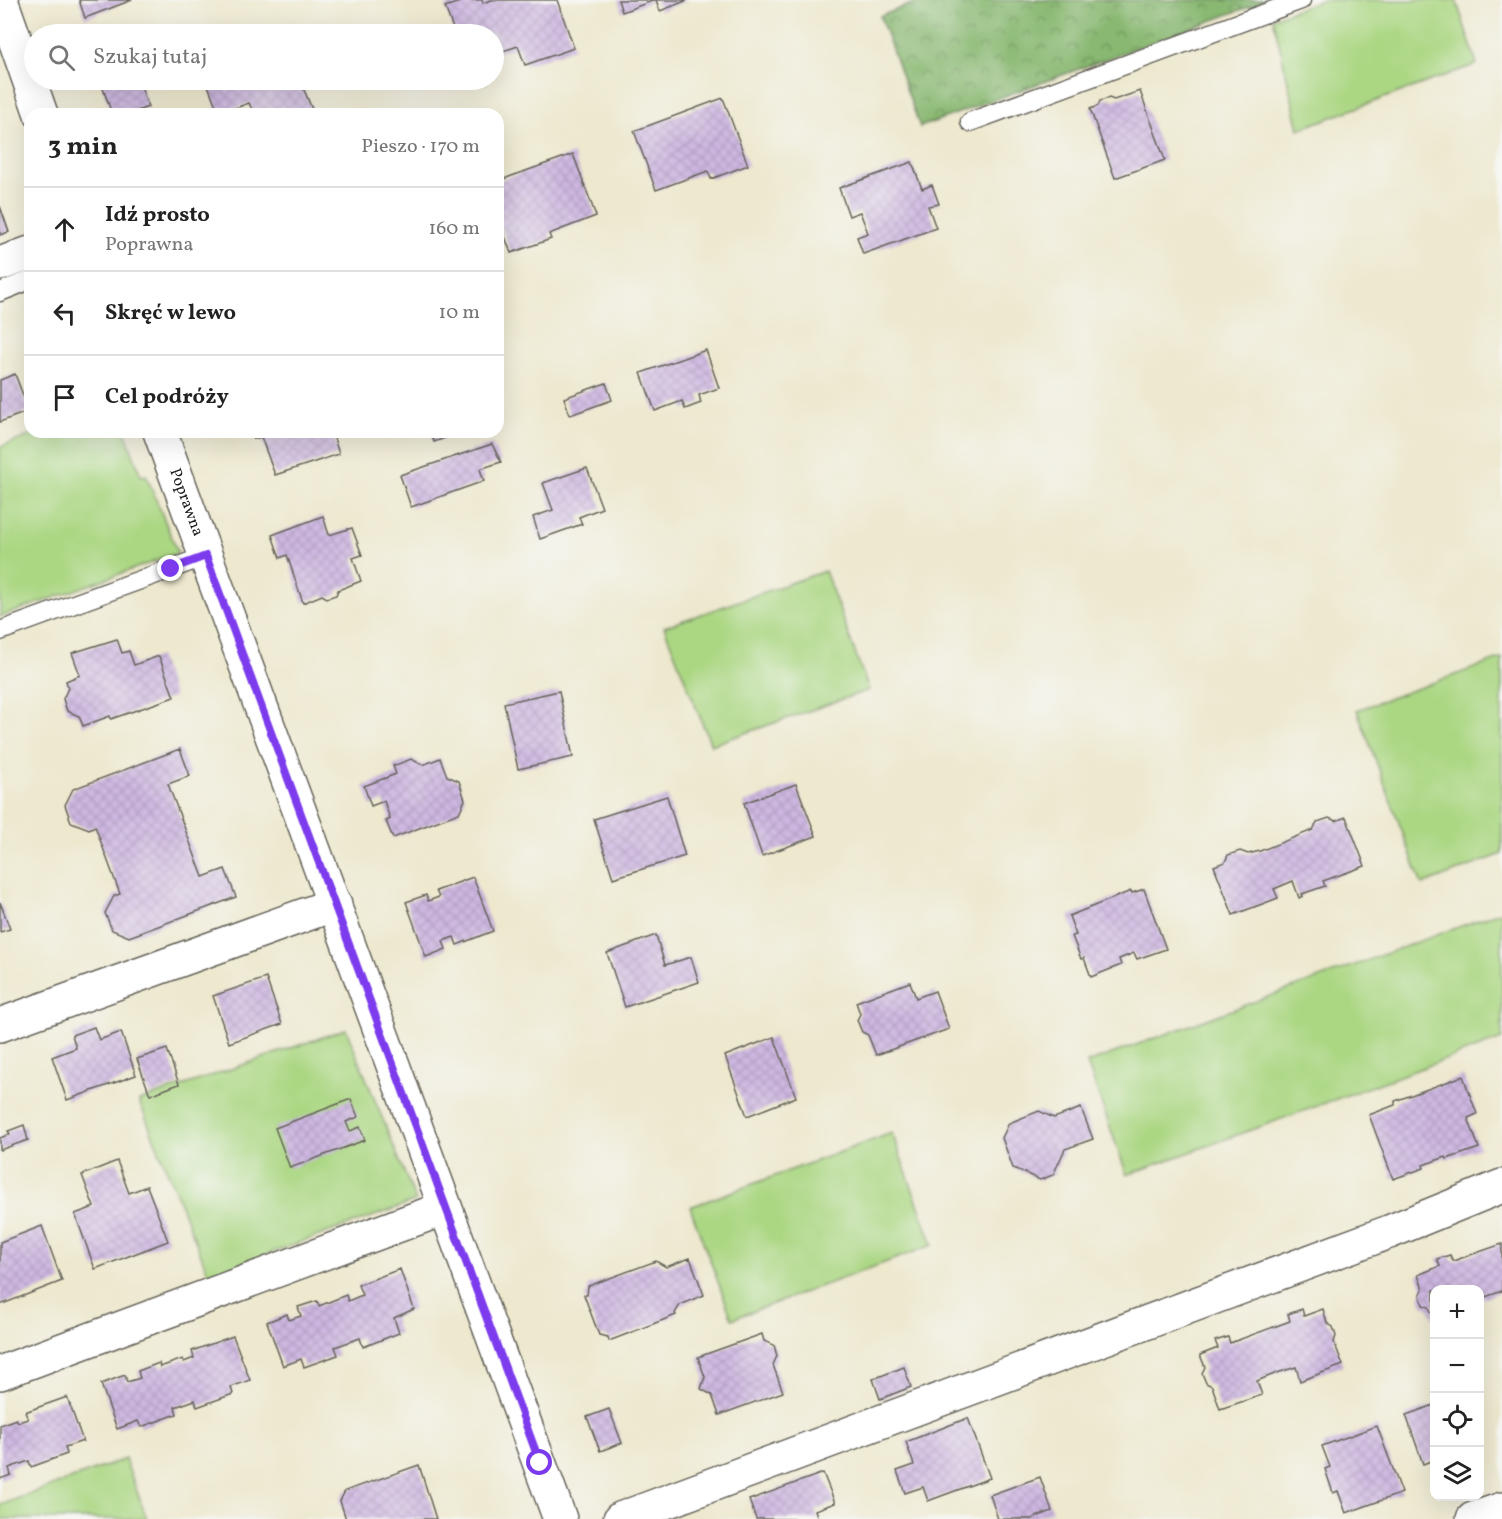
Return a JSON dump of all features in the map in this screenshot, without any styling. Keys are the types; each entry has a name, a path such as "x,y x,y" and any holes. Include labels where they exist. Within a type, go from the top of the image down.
{"street":[{"path":"1,0 24,66"},
{"path":"33,90 39,108"},
{"path":"0,264 24,255"},
{"name":"Poprawna","path":"162,438 560,1519"},
{"path":"0,1025 335,904"},
{"path":"620,1519 1389,1232 1502,1186"},
{"path":"0,1373 445,1208"},
{"path":"1473,1519 1502,1509"}],"lane":[{"path":"970,122 1301,0"},
{"path":"0,292 24,282"},
{"path":"0,631 206,556"}],"green space":[{"path":"922,0 1268,0 920,127 880,16"},
{"path":"1322,0 1456,0 1477,64 1299,129 1273,18"},
{"path":"24,438 127,438 141,476 146,475 178,553 0,617 0,447"},
{"path":"825,571 869,690 711,745 664,627"},
{"path":"1502,658 1502,854 1422,885 1357,710"},
{"path":"1502,911 1502,1039 1127,1175 1087,1063"},
{"path":"346,1029 416,1201 209,1275 139,1101"},
{"path":"892,1133 933,1245 732,1319 690,1207"},
{"path":"125,1459 147,1519 0,1519 0,1505"}],"building":[{"path":"79,0 132,0 85,18"},
{"path":"465,0 482,0 483,3 491,0 557,0 574,48 525,65 518,46 504,51 504,24 451,24 445,7"},
{"path":"618,0 655,0 622,12"},
{"path":"656,0 688,0 660,11"},
{"path":"104,90 142,90 148,107 145,108 110,108"},
{"path":"210,90 304,90 312,108 251,108 249,103 235,108 217,108"},
{"path":"1140,91 1165,160 1115,178 1090,109 1098,106 1100,101 1109,98 1114,100"},
{"path":"723,98 748,165 711,179 708,171 656,190 634,131"},
{"path":"573,154 596,216 549,234 551,239 511,253 504,234 504,179"},
{"path":"912,162 922,189 932,185 939,204 928,206 936,228 863,254 857,237 868,233 860,212 849,216 839,188"},
{"path":"0,206 9,232 0,235"},
{"path":"706,350 719,388 699,395 701,403 685,409 682,401 655,411 641,373"},
{"path":"15,374 24,398 24,413 0,422 0,380"},
{"path":"606,383 612,400 570,415 564,398"},
{"path":"261,438 334,438 339,454 275,475"},
{"path":"432,438 445,438 434,442"},
{"path":"492,444 501,462 480,469 484,481 411,507 400,475"},
{"path":"587,468 602,508 579,517 582,524 540,539 533,517 553,510 543,483"},
{"path":"323,516 329,535 352,528 362,555 353,558 361,581 338,590 336,595 327,598 322,595 303,603 287,555 280,558 272,535"},
{"path":"117,639 122,653 129,651 134,665 159,656 174,697 111,719 110,716 83,726 79,716 67,711 63,699 68,688 66,681 80,675 72,653"},
{"path":"559,691 573,757 518,769 504,703"},
{"path":"180,749 190,776 168,784 203,877 225,869 236,897 129,937 112,930 105,913 114,896 120,894 95,826 89,829 71,822 65,805 73,789"},
{"path":"440,758 447,776 459,781 465,800 459,813 393,838 386,821 390,819 384,801 371,806 364,786 396,774 393,766 411,759 423,765"},
{"path":"796,784 816,836 762,856 744,803"},
{"path":"667,796 685,856 613,878 594,819"},
{"path":"1346,817 1365,866 1323,881 1325,886 1302,894 1303,896 1299,898 1293,881 1274,889 1278,898 1233,915 1214,866 1225,862 1228,855 1240,851 1248,854 1260,851 1313,830 1317,822 1329,818 1336,821"},
{"path":"473,877 493,931 457,945 454,937 443,941 446,949 426,957 406,902 426,895 428,901 439,897 436,891"},
{"path":"1144,889 1166,949 1137,959 1134,953 1119,959 1121,965 1091,977 1072,936 1076,935 1069,916 1131,891 1132,893"},
{"path":"0,902 10,929 0,932"},
{"path":"656,935 665,965 691,957 699,982 625,1007 607,953"},
{"path":"266,978 282,1024 229,1043 213,996"},
{"path":"910,982 916,998 935,991 949,1029 876,1055 868,1035 862,1032 857,1020 860,1014 856,1002"},
{"path":"94,1027 99,1040 121,1032 136,1075 67,1100 52,1057 76,1048 72,1035"},
{"path":"774,1037 796,1097 747,1116 725,1056"},
{"path":"167,1049 179,1084 150,1095 137,1059"},
{"path":"1463,1076 1477,1114 1468,1118 1479,1148 1423,1165 1424,1168 1393,1179 1369,1115 1395,1105 1395,1101"},
{"path":"351,1099 358,1117 346,1122 350,1131 360,1127 365,1140 290,1168 275,1128"},
{"path":"1081,1108 1093,1139 1065,1149 1053,1175 1040,1180 1013,1168 1002,1138 1009,1123 1039,1111 1054,1118"},
{"path":"24,1125 28,1140 0,1150 0,1138 10,1134 8,1131"},
{"path":"117,1161 129,1193 147,1186 168,1241 95,1269 75,1214 94,1207 82,1175"},
{"path":"42,1226 62,1281 0,1305 0,1242"},
{"path":"1502,1244 1502,1291 1484,1298 1484,1285 1430,1285 1430,1310 1423,1305 1420,1295 1423,1289 1418,1275 1440,1266 1437,1259 1450,1255 1453,1261"},
{"path":"690,1258 704,1295 680,1305 676,1315 609,1341 608,1337 599,1335 584,1295 587,1295 588,1286 656,1261 666,1267"},
{"path":"400,1269 414,1309 394,1318 399,1333 363,1347 360,1338 335,1347 338,1355 304,1367 301,1359 283,1366 267,1322 287,1314 289,1320 301,1316 298,1307 317,1301 319,1306 346,1295 348,1301 362,1295 358,1285"},
{"path":"1302,1309 1304,1316 1323,1309 1327,1323 1333,1327 1336,1336 1334,1342 1343,1365 1300,1381 1296,1367 1277,1373 1257,1381 1262,1395 1220,1409 1212,1386 1206,1383 1202,1373 1205,1367 1200,1355 1218,1348 1215,1341 1228,1337 1230,1343 1290,1321 1288,1314"},
{"path":"762,1334 764,1341 774,1345 777,1356 773,1365 783,1392 719,1415 712,1395 701,1389 705,1377 698,1357"},
{"path":"233,1336 250,1380 231,1387 233,1394 197,1407 195,1400 175,1407 177,1414 141,1427 138,1421 117,1429 101,1384 125,1375 127,1382 140,1378 138,1371 159,1363 160,1367 183,1359 184,1362 194,1358 192,1351"},
{"path":"904,1367 911,1387 880,1399 873,1379"},
{"path":"67,1397 83,1441 65,1447 67,1454 31,1467 29,1461 9,1468 11,1475 0,1479 0,1425 16,1419 18,1422 28,1419 25,1412"},
{"path":"1430,1406 1430,1461 1423,1464 1406,1415"},
{"path":"609,1409 622,1443 600,1451 587,1417"},
{"path":"968,1418 990,1478 928,1501 923,1487 905,1493 897,1471 914,1465 906,1442"},
{"path":"1377,1426 1402,1493 1346,1513 1338,1491 1333,1493 1325,1469 1330,1467 1322,1446"},
{"path":"419,1465 436,1519 346,1519 340,1501 345,1491"},
{"path":"823,1473 835,1503 815,1510 818,1519 756,1519 749,1500"},
{"path":"1040,1477 1052,1511 1031,1519 998,1519 990,1495"}],"route":[{"path":"171,569 206,556 540,1463"}]}
